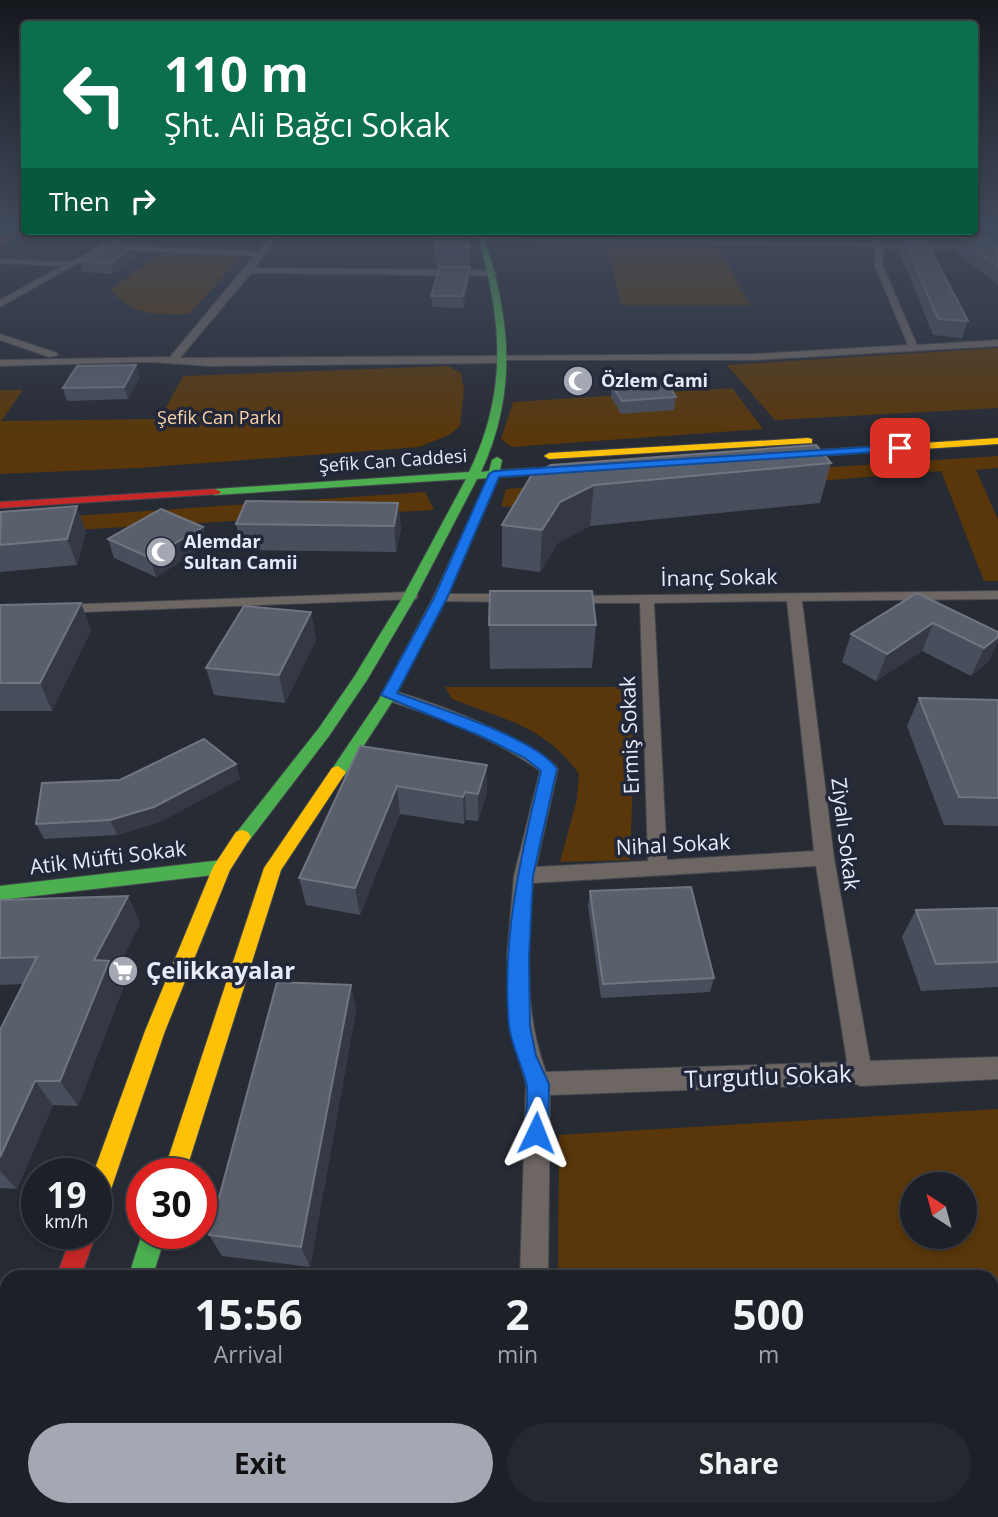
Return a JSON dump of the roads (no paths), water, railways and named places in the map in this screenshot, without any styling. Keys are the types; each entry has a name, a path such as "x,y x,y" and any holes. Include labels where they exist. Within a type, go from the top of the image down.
{"main road":[{"path":"110,1158 155,1031 222,867 260,809 323,734 370,667 411,596 475,467 499,407 502,358 497,299"},
{"name":"Şefik Can Caddesi","path":"496,467 998,428"},
{"name":"Şefik Can Caddesi","path":"0,490 998,441"},
{"name":"Şefik Can Caddesi","path":"0,505 475,467"},
{"path":"179,1158 273,868 389,695 440,598 496,467"},
{"name":"Atik Müfti Sokak","path":"0,893 222,867"},
{"path":"71,1270 79,1249"},
{"path":"143,1270 150,1249"}],"street":[{"path":"174,359 225,299"},
{"path":"893,299 914,349"},
{"path":"0,337 28,349 78,360"},
{"path":"0,363 174,359 209,363 754,357 998,343"},
{"name":"İnanç Sokak","path":"440,598 647,600 998,595"},
{"path":"41,609 411,596"},
{"name":"Ziyalı Sokak","path":"794,597 824,858 861,1075"},
{"name":"Ermiş Sokak","path":"647,600 658,869"},
{"path":"389,695 488,733 530,754 549,769 524,876 519,958 520,1026 526,1056 538,1084 534,1270"},
{"name":"Nihal Sokak","path":"524,876 824,858"},
{"name":"Turgutlu Sokak","path":"538,1084 861,1075 998,1068"}],"place":[{"name":"Özlem Cami","path":"578,381"},
{"name":"Alemdar Sultan Camii","path":"161,552"},
{"name":"Çelikkayalar","path":"123,971"}],"park label":[{"name":"Şefik Can Parkı","path":"219,418"}]}
